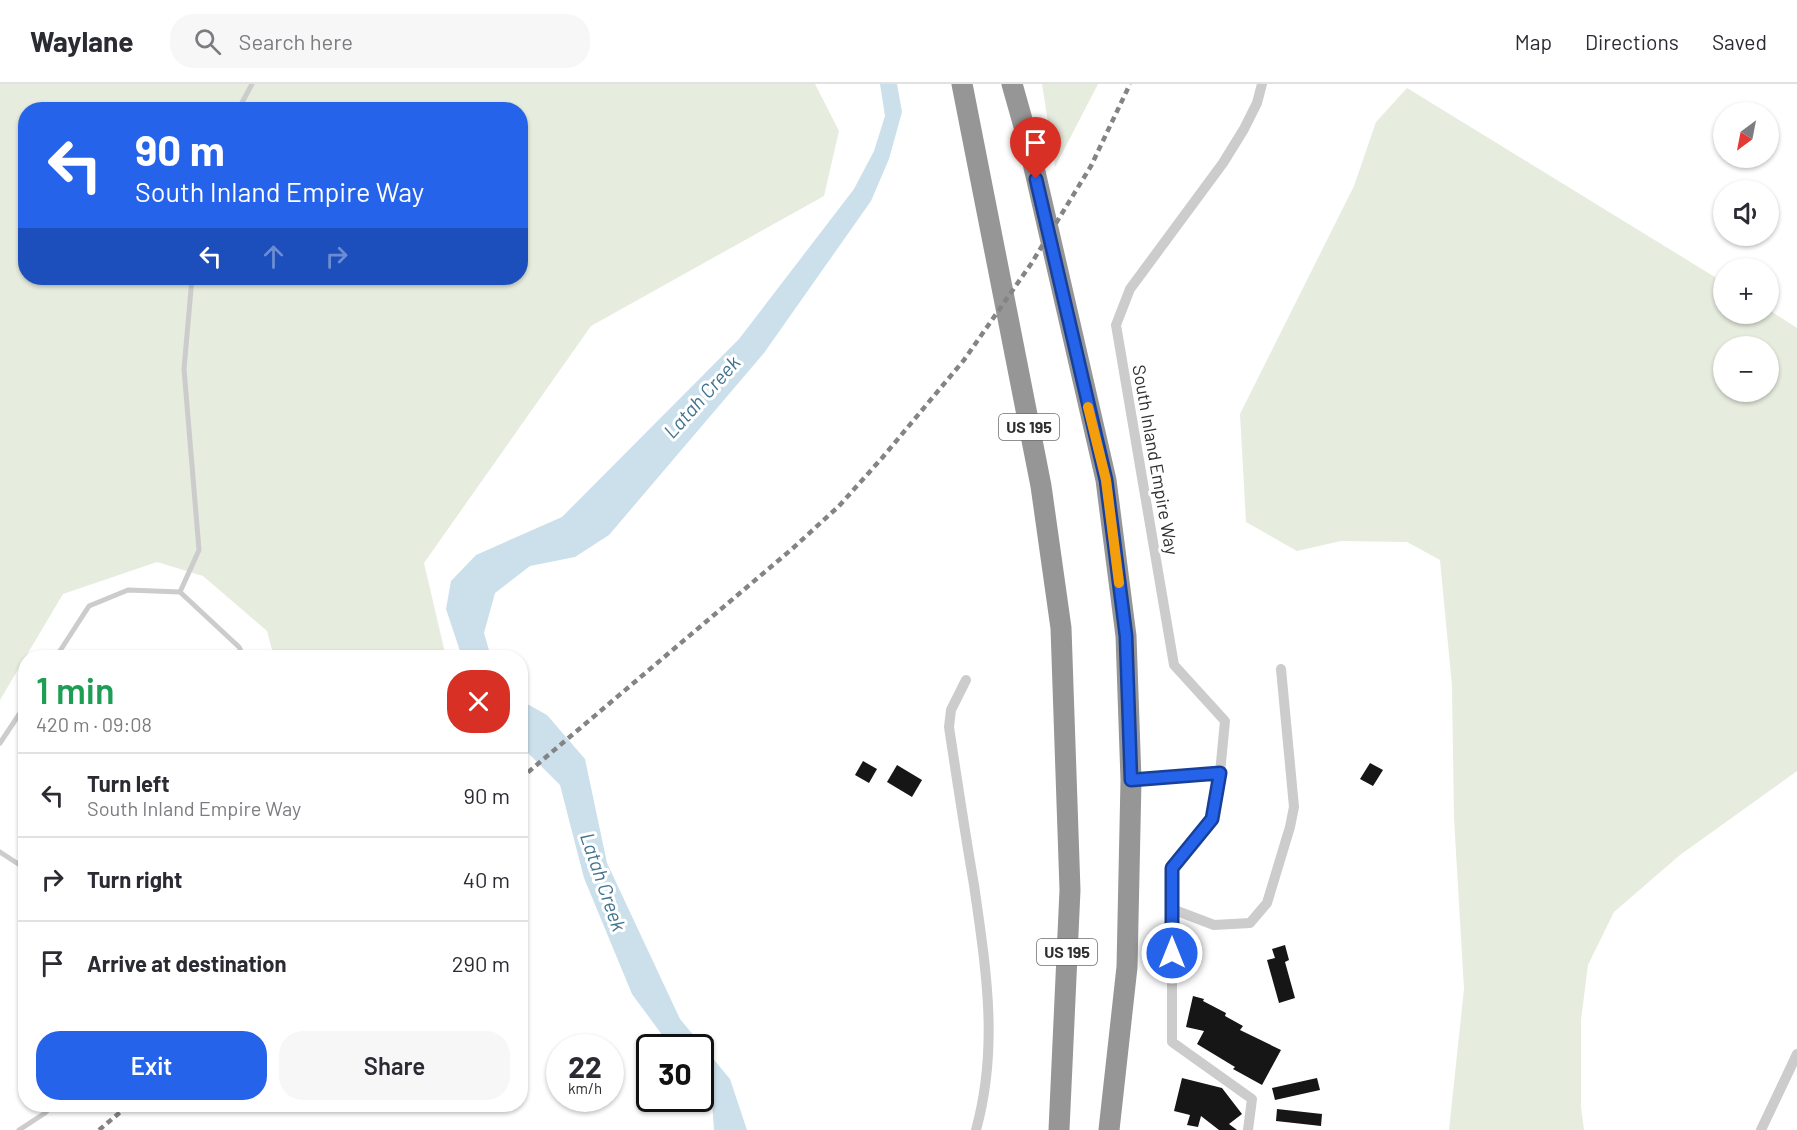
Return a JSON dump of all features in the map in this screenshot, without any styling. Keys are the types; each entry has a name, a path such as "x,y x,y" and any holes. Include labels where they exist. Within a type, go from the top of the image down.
{"highway":[{"path":"952,84 974,143"},
{"name":"US 195","path":"962,84 1041,486 1061,628 1070,890 1059,1130"},
{"path":"1012,84 1027,137 1106,480 1126,636 1131,780 1128,967 1109,1130"},
{"path":"1020,84 1027,137"}],"street":[{"name":"South Inland Empire Way","path":"1248,1130 1252,1099 1172,1042 1172,868 1212,819 1220,773 1225,721 1174,665 1116,325 1130,290 1244,129 1257,103 1262,84"},
{"path":"1172,909 1214,925 1250,923 1267,903 1294,807 1281,669"},
{"path":"966,680 951,710 949,727 988,982 990,1053 983,1105 976,1130"},
{"path":"1131,780 1220,773"},
{"path":"1761,1130 1797,1054"}],"lane":[{"path":"242,102 252,84"},
{"path":"180,592 199,550 184,369 191,285"},
{"path":"61,650 89,606 128,590 180,592 240,650"},
{"path":"0,744 18,716"},
{"path":"0,852 18,864"},
{"path":"19,1130 46,1112"}],"shaded area":[{"path":"0,84 815,84 839,131 824,196 591,326 424,563 444,650 272,650 267,631 203,576 157,562 63,594 30,650 18,650 18,670 0,700"},
{"path":"1042,84 1098,84 1055,167"},
{"path":"1407,88 1713,276 1713,324 1779,324 1779,316 1797,328 1797,771 1680,855 1614,912 1588,965 1581,1020 1581,1107 1584,1130 1449,1130 1464,989 1454,818 1452,686 1440,560 1407,542 1341,541 1297,551 1246,522 1240,414 1354,186 1376,122"}],"water":[{"name":"Latah Creek","path":"880,84 897,84 902,112 889,159 871,201 764,353 609,535 575,557 530,566 495,593 484,633 489,650 460,650 446,609 451,581 476,555 562,517 739,339 854,189 874,151 885,116"},
{"name":"Latah Creek","path":"528,704 547,715 585,759 607,863 680,1019 692,1034 661,1034 632,994 584,878 560,785 528,753"},
{"path":"714,1060 730,1079 747,1130 714,1130"}],"building":[{"path":"863,761 877,769 869,783 855,775"},
{"path":"1370,763 1383,770 1373,786 1360,779"},
{"path":"897,765 922,780 912,797 887,782"},
{"path":"1285,945 1289,960 1285,962 1295,998 1279,1003 1267,960 1275,958 1272,949"},
{"path":"1193,996 1204,999 1203,1001 1226,1013 1225,1016 1243,1026 1240,1030 1281,1050 1262,1085 1233,1069 1235,1067 1197,1044 1204,1031 1186,1027"},
{"path":"1182,1078 1222,1088 1242,1114 1229,1124 1237,1130 1219,1130 1201,1116 1198,1127 1187,1125 1190,1115 1174,1111"},
{"path":"1317,1078 1320,1090 1275,1100 1272,1088"},
{"path":"1277,1109 1322,1114 1321,1126 1276,1121"}],"railway":[{"path":"528,772 792,549 839,506 882,458 964,360 1031,264 1091,166 1130,84"},
{"path":"99,1130 120,1112"}],"slow traffic":[{"path":"1088,407 1106,480 1119,583"}],"route":[{"path":"1036,179 1106,480 1126,636 1131,780 1220,773 1212,819 1172,868 1172,953"}]}
